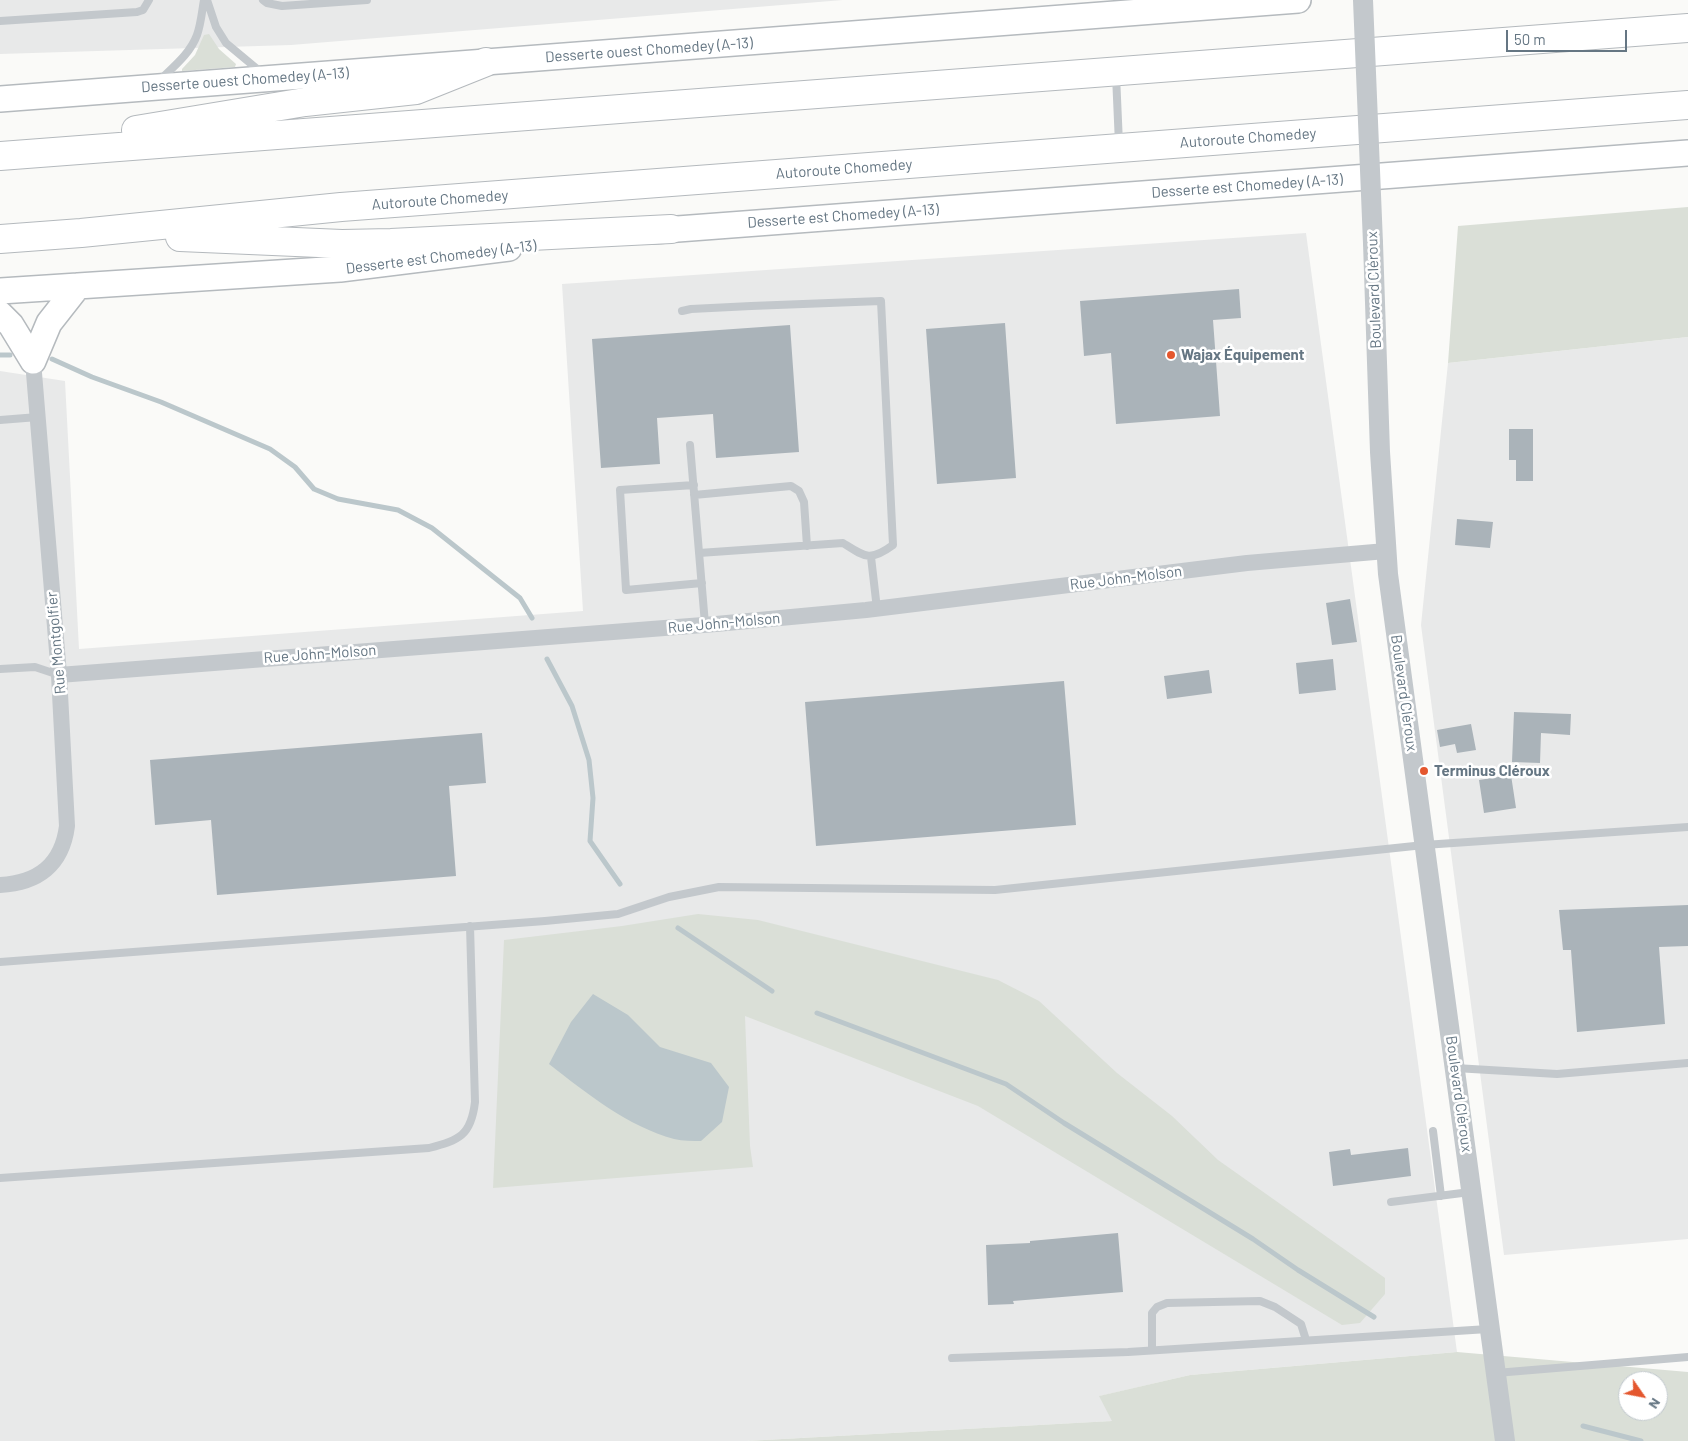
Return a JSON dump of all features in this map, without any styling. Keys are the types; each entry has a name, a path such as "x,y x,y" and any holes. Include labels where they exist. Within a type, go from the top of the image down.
{"highway":[{"path":"0,155 1688,28"},
{"path":"0,155 305,102 416,90 486,62"},
{"name":"Autoroute Chomedey","path":"0,239 81,233 341,207 1688,105"},
{"path":"81,233 342,244 510,238 671,229"}],"main road":[{"name":"Desserte ouest Chomedey (A-13)","path":"0,99 1298,0"},
{"name":"Desserte est Chomedey (A-13)","path":"0,291 340,269 671,229 1688,153"},
{"path":"33,361 49,323 78,286"},
{"path":"0,314 11,325 33,361"}],"street":[{"name":"Boulevard Cléroux","path":"1363,0 1379,435 1386,551 1505,1441"},
{"name":"Rue Montgolfier","path":"0,886 25,882 47,869 61,850 66,838 68,812 59,675 33,361"},
{"name":"Rue John-Molson","path":"59,675 877,609 1247,563 1386,551"}],"lane":[{"path":"0,21 136,12 143,10 148,0"},
{"path":"205,0 216,27 226,43 268,78"},
{"path":"153,87 193,44 199,28 205,0"},
{"path":"263,0 275,6 282,6 367,0"},
{"path":"1116,71 1119,148"},
{"path":"682,311 691,309 881,301 893,545 881,554 871,557 859,553 842,543 699,553"},
{"path":"0,420 38,416"},
{"path":"690,445 705,624"},
{"path":"694,485 620,490 626,590 702,583"},
{"path":"694,495 791,486 799,491 804,502 807,546"},
{"path":"871,557 877,609"},
{"path":"0,669 35,667 59,675"},
{"path":"0,962 618,914 669,897 719,887 995,890 1424,845 1688,827"},
{"path":"0,1178 429,1148 454,1142 466,1132 474,1118 470,926"},
{"path":"1455,1068 1557,1074 1688,1063"},
{"path":"1433,1131 1441,1196"},
{"path":"1391,1202 1472,1192"},
{"path":"1152,1350 1152,1314 1166,1302 1260,1300 1275,1306 1301,1324 1306,1340"},
{"path":"952,1358 1152,1350 1490,1328"},
{"path":"1496,1374 1688,1357"}],"shaded area":[{"path":"0,0 843,0 291,45 0,54"},
{"path":"209,34 219,49 236,64 235,67 182,71 195,55 204,35"},
{"path":"1688,207 1688,337 1448,363 1458,226"},
{"path":"1306,233 1457,1352 1190,1375 1100,1396 1113,1421 746,1441 0,1441 0,371 65,381 79,649 583,611 562,284"},
{"path":"1688,337 1688,1239 1504,1255 1421,625 1448,363"},
{"path":"698,914 758,920 998,980 1039,1001 1117,1073 1172,1116 1218,1160 1385,1278 1385,1294 1360,1323 1342,1325 978,1106 745,1016 750,1146 753,1167 493,1188 504,940 622,926"},
{"path":"593,994 628,1015 660,1047 711,1063 729,1087 722,1122 701,1141 684,1141 657,1134 624,1118 549,1064 571,1022"},
{"path":"1457,1352 1688,1372 1688,1441 746,1441 1112,1421 1099,1396 1190,1375"}],"building":[{"path":"1239,289 1241,318 1213,320 1220,416 1116,424 1111,353 1084,356 1080,301"},
{"path":"1005,323 1016,478 937,484 926,329"},
{"path":"790,325 799,452 716,458 713,414 657,418 660,464 601,468 592,339"},
{"path":"1509,429 1533,429 1533,481 1516,481 1516,460 1509,460"},
{"path":"1457,519 1493,522 1490,548 1455,545"},
{"path":"1350,599 1357,642 1332,645 1326,603"},
{"path":"1333,659 1336,690 1299,694 1296,663"},
{"path":"1209,670 1212,693 1167,699 1164,676"},
{"path":"1064,681 1076,825 816,846 805,702"},
{"path":"1514,712 1571,714 1570,735 1541,733 1540,763 1512,762"},
{"path":"1471,724 1476,750 1457,753 1455,744 1440,747 1437,730"},
{"path":"482,733 486,783 449,786 456,876 217,895 211,820 155,825 150,760"},
{"path":"1511,775 1516,808 1484,813 1479,780"},
{"path":"1688,905 1688,946 1659,947 1665,1024 1577,1032 1571,950 1563,950 1559,910"},
{"path":"1408,1148 1411,1176 1333,1186 1329,1152 1350,1149 1351,1155"},
{"path":"1118,1233 1123,1292 1013,1301 1014,1304 988,1305 986,1245 1030,1243 1030,1241"}],"waterway":[{"path":"0,355 10,355"},
{"path":"52,359 92,377 161,402 270,449 295,467 314,489 338,499 398,510 432,528 520,598 532,618"},
{"path":"547,659 572,706 589,760 593,798 590,841 620,884"},
{"path":"678,928 772,991"},
{"path":"817,1013 1006,1084 1064,1123 1253,1239 1298,1270 1374,1317"},
{"path":"1583,1426 1641,1441"}],"place":[{"name":"Wajax Équipement","path":"1171,355"},
{"name":"Terminus Cléroux","path":"1424,771"}]}
